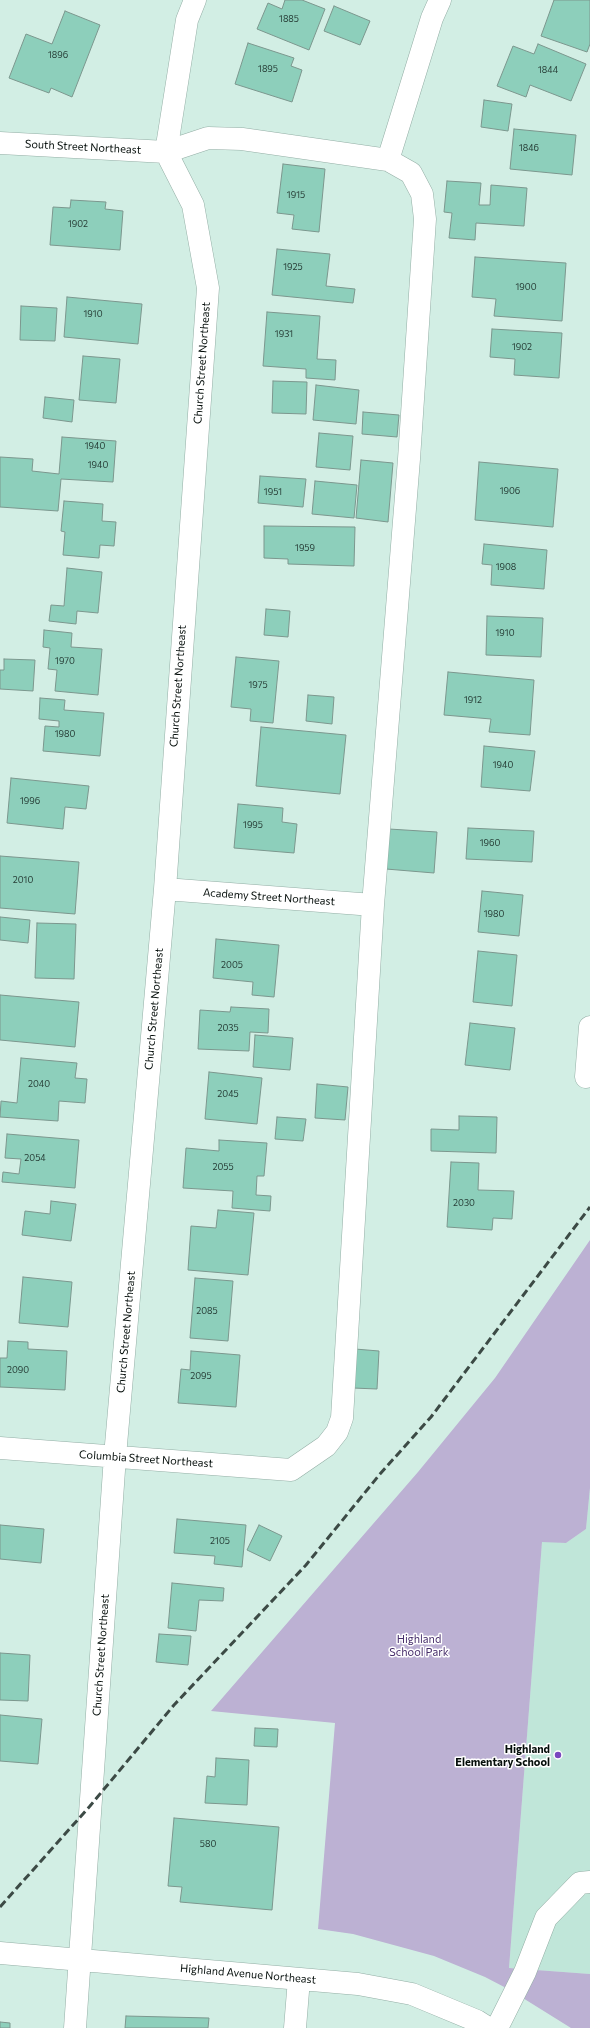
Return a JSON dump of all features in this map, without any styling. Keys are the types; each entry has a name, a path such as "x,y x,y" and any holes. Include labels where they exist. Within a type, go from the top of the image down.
{"street":[{"path":"195,0 188,20 166,152 208,138 242,139 388,160 411,174 422,194 425,219 409,459 373,905"},
{"path":"388,160 432,18 440,0"},
{"name":"South Street Northeast","path":"0,143 166,152"},
{"name":"Church Street Northeast","path":"75,2028 115,1456 165,889 208,288 193,205 166,152"},
{"name":"Academy Street Northeast","path":"165,889 373,905"},
{"name":"Columbia Street Northeast","path":"0,1448 291,1470 326,1446 337,1432 342,1418 373,905"},
{"path":"586,1077 590,1027"},
{"path":"498,2028 525,1972 546,1918 580,1883 590,1882"},
{"name":"Highland Avenue Northeast","path":"0,1953 358,1984 412,1994 488,2028"},
{"path":"295,2028 299,1979"}],"shaded area":[{"name":"Highland Elementary School","path":"590,1489 590,1974 509,1968 542,1541 566,1543 586,1529"}],"green space":[{"name":"Highland School Park","path":"590,1240 590,1488 586,1529 566,1543 542,1542 509,1968 590,1974 590,2028 571,2028 510,1990 485,1977 434,1956 353,1934 318,1929 335,1723 211,1711 418,1472 495,1378"}],"building":[{"path":"285,0 302,0 325,9 309,50 257,29 268,3 282,9"},
{"path":"554,0 590,0 590,44 587,52 541,36"},
{"path":"334,6 370,21 360,45 324,31"},
{"path":"65,11 100,25 72,97 51,88 49,93 9,78 26,34 52,44"},
{"path":"248,43 294,58 291,66 302,70 292,102 235,84"},
{"path":"538,44 586,64 571,101 530,85 526,97 497,86 513,46 534,54"},
{"path":"484,100 512,104 508,131 481,127"},
{"path":"514,129 576,135 572,175 510,169"},
{"path":"283,164 325,169 319,232 292,229 294,215 277,213"},
{"path":"447,181 481,183 479,205 490,205 491,185 527,188 524,226 476,223 475,240 449,238 452,213 444,212"},
{"path":"71,200 106,202 105,209 123,211 120,250 50,245 53,207 70,208"},
{"path":"277,249 330,254 326,286 355,289 353,303 272,295"},
{"path":"475,257 566,263 562,321 494,316 496,299 472,297"},
{"path":"67,297 142,304 138,344 64,337"},
{"path":"21,306 57,308 55,341 20,340"},
{"path":"267,312 320,316 317,359 336,360 335,380 306,378 306,369 263,366"},
{"path":"492,329 562,333 559,378 514,375 515,359 490,357"},
{"path":"83,356 120,359 116,403 79,400"},
{"path":"273,381 307,382 306,414 272,413"},
{"path":"316,385 359,390 356,424 313,420"},
{"path":"45,397 74,400 72,422 43,418"},
{"path":"363,412 399,415 397,437 362,434"},
{"path":"319,433 353,436 350,470 316,467"},
{"path":"62,437 116,441 113,482 61,479 58,511 0,507 0,457 33,459 32,471 59,474"},
{"path":"361,460 393,463 388,522 356,518"},
{"path":"479,462 558,469 553,527 475,520"},
{"path":"260,476 306,479 303,507 258,503"},
{"path":"315,481 357,485 354,518 312,514"},
{"path":"64,501 103,504 102,521 116,522 114,546 100,545 99,558 63,555 65,532 61,531"},
{"path":"264,526 355,527 354,566 288,564 288,559 264,558"},
{"path":"484,544 547,550 544,589 491,585 492,565 482,564"},
{"path":"67,568 102,572 98,613 77,611 76,624 49,621 51,605 64,606"},
{"path":"266,609 290,611 288,637 264,635"},
{"path":"487,616 543,618 541,657 486,655"},
{"path":"44,630 72,633 71,647 102,649 98,695 55,691 57,670 48,669 50,648 43,647"},
{"path":"236,657 279,661 273,723 250,721 251,709 231,707"},
{"path":"4,659 35,660 33,691 0,689 0,670 4,670"},
{"path":"448,672 534,680 530,735 489,732 491,719 444,715"},
{"path":"308,695 334,697 332,724 306,721"},
{"path":"40,698 65,700 64,710 104,713 100,756 43,751 45,726 59,727 59,721 39,719"},
{"path":"261,727 346,735 340,794 256,786"},
{"path":"484,746 535,751 530,791 481,787"},
{"path":"11,778 89,786 86,809 65,807 63,829 7,823"},
{"path":"238,804 283,808 282,822 297,824 294,853 234,848"},
{"path":"468,828 534,831 532,862 466,859"},
{"path":"389,829 437,832 434,873 386,869"},
{"path":"0,856 79,862 75,914 0,908"},
{"path":"482,891 523,895 519,936 478,932"},
{"path":"0,917 30,920 28,943 0,940"},
{"path":"37,923 76,924 74,979 35,978"},
{"path":"216,939 279,945 274,997 252,995 253,982 213,978"},
{"path":"478,951 517,955 512,1006 473,1002"},
{"path":"0,995 79,1002 75,1047 0,1040"},
{"path":"231,1007 269,1009 268,1033 250,1032 249,1051 198,1049 200,1010 230,1012"},
{"path":"470,1023 515,1028 510,1070 465,1065"},
{"path":"255,1035 293,1038 290,1070 253,1067"},
{"path":"21,1058 77,1063 75,1078 87,1079 85,1103 59,1101 58,1121 0,1117 1,1101 17,1103"},
{"path":"209,1072 262,1078 257,1124 205,1119"},
{"path":"317,1084 348,1087 345,1120 315,1118"},
{"path":"459,1116 497,1117 496,1153 431,1151 431,1129 459,1130"},
{"path":"277,1117 306,1119 303,1141 275,1139"},
{"path":"7,1134 79,1140 75,1188 2,1182 3,1172 19,1174 21,1159 5,1158"},
{"path":"219,1140 267,1143 264,1176 257,1176 256,1195 271,1196 270,1211 232,1208 233,1191 183,1188 186,1148 219,1151"},
{"path":"451,1162 479,1163 478,1190 514,1191 512,1219 493,1218 492,1230 447,1227"},
{"path":"51,1201 76,1204 71,1241 22,1235 25,1211 50,1214"},
{"path":"218,1210 254,1213 248,1275 188,1270 191,1226 216,1228"},
{"path":"23,1277 72,1282 68,1327 19,1323"},
{"path":"195,1278 233,1281 228,1341 190,1338"},
{"path":"8,1341 28,1342 28,1349 67,1351 65,1390 0,1387 0,1358 7,1358"},
{"path":"355,1349 379,1351 377,1389 353,1388"},
{"path":"191,1351 240,1355 236,1407 178,1403 181,1369 190,1370"},
{"path":"177,1519 246,1525 242,1567 214,1564 215,1556 174,1553"},
{"path":"0,1525 44,1529 41,1563 0,1559"},
{"path":"259,1525 282,1536 270,1561 247,1550"},
{"path":"172,1583 224,1588 223,1601 199,1600 196,1631 168,1628"},
{"path":"159,1634 191,1636 188,1665 156,1662"},
{"path":"0,1653 30,1655 28,1701 0,1700"},
{"path":"0,1715 42,1719 38,1764 0,1761"},
{"path":"255,1728 278,1729 277,1747 254,1746"},
{"path":"216,1758 249,1760 247,1805 205,1803 207,1776 215,1777"},
{"path":"174,1818 279,1827 272,1910 180,1902 182,1887 168,1886"},
{"path":"126,2016 209,2018 208,2028 125,2028"},
{"path":"0,2022 10,2023 10,2028 0,2028"}],"railway":[{"path":"0,1907 90,1806 174,1705 306,1565 380,1474 431,1417 590,1207"}],"place":[{"name":"Highland Elementary School","path":"558,1755"}]}
